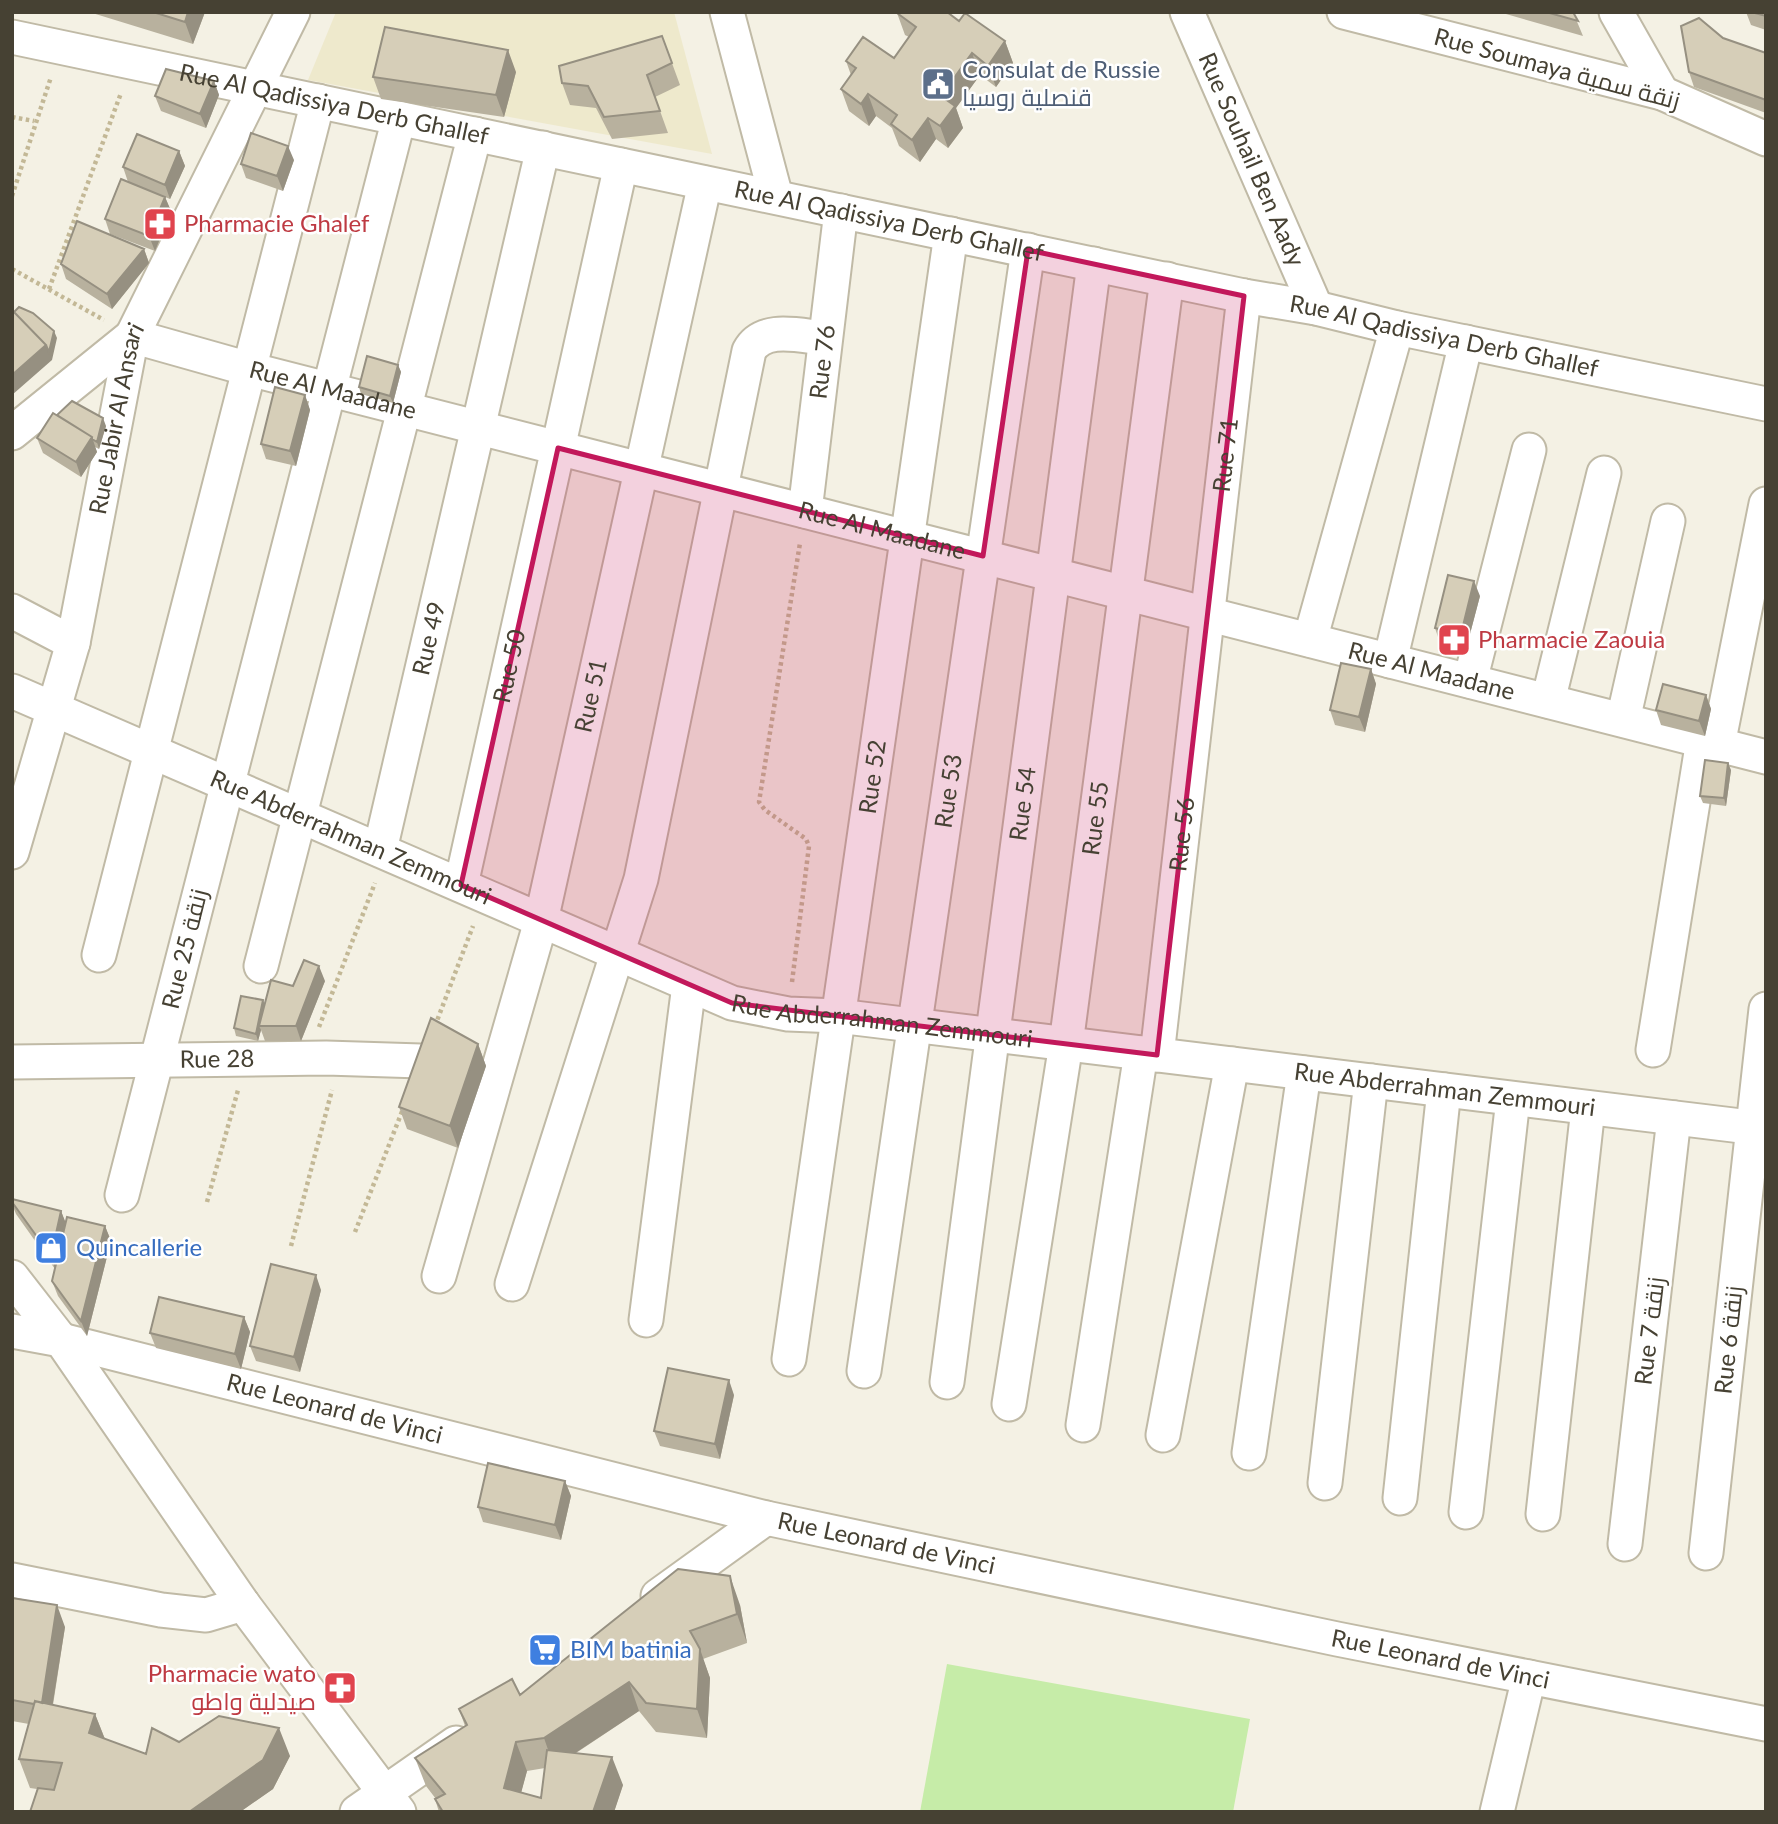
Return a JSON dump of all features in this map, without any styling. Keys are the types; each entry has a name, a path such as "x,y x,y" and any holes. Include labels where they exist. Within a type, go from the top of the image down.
{"street":[{"name":"Rue Jabir Al Ansari","path":"12,852 73,643 132,336 258,89 293,12"},
{"path":"727,12 776,197"},
{"name":"Rue Souhail Ben Aady","path":"1187,12 1317,308"},
{"path":"1616,12 1662,93"},
{"name":"Rue Soumaya زنقة سمية","path":"1358,14 1662,93 1766,139"},
{"name":"Rue Al Qadissiya Derb Ghallef","path":"12,37 1766,404"},
{"path":"99,955 318,101"},
{"name":"Rue 25 زنقة","path":"122,1195 399,118"},
{"path":"261,966 475,134"},
{"name":"Rue 49","path":"380,850 543,148"},
{"name":"Rue 50","path":"461,885 621,165"},
{"name":"Rue 51","path":"439,1276 541,921 705,183"},
{"name":"Rue 76","path":"805,511 841,211"},
{"name":"Rue 52","path":"789,1359 951,234"},
{"name":"Rue 53","path":"864,1371 1028,250"},
{"name":"Rue 54","path":"947,1382 1094,264"},
{"name":"Rue 55","path":"1009,1404 1066,1044 1167,279"},
{"name":"Rue 71","path":"1208,613 1244,296"},
{"path":"1310,640 1397,328"},
{"path":"512,1284 641,879 749,351 754,341 767,334 824,338"},
{"path":"12,433 132,336"},
{"name":"Rue Al Maadane","path":"132,336 249,369 1766,757"},
{"path":"1390,661 1466,342"},
{"path":"1470,681 1529,450"},
{"path":"1548,701 1604,473"},
{"path":"1653,1050 1710,743 1766,504"},
{"path":"1623,720 1668,521"},
{"path":"12,611 73,643"},
{"name":"Rue 56","path":"1083,1425 1149,1054 1208,613"},
{"name":"Rue Abderrahman Zemmouri","path":"12,691 152,749 732,1003 788,1014 838,1016 1759,1128"},
{"path":"646,1320 690,985"},
{"name":"Rue 6 زنقة","path":"1706,1553 1759,1128 1766,1009"},
{"name":"Rue 28","path":"12,1062 157,1058 421,1061"},
{"path":"1163,1435 1232,1064"},
{"path":"1249,1453 1304,1073"},
{"path":"1325,1483 1371,1082"},
{"path":"1400,1497 1444,1090"},
{"path":"1466,1512 1513,1099"},
{"path":"1542,1514 1588,1108"},
{"name":"Rue 7 زنقة","path":"1625,1544 1674,1118"},
{"path":"12,1277 61,1340 243,1604 393,1802"},
{"name":"Rue Leonard de Vinci","path":"12,1331 61,1340 766,1518 1766,1724"},
{"path":"636,1611 766,1518"},
{"path":"12,1580 161,1611 206,1615 243,1604"},
{"path":"1497,1812 1529,1677"},
{"path":"357,1812 393,1802 485,1722"}],"path":[{"path":"12,196 34,121 61,48"},
{"path":"49,289 134,63"},
{"path":"12,117 34,121"},
{"path":"12,269 132,336"},
{"path":"788,1014 810,846 806,839 759,803 805,511"},
{"path":"207,1202 246,1059"}],"highlighted area":[{"path":"1028,250 1244,296 1157,1055 732,1003 461,885 558,448 983,556"}],"shaded area":[{"path":"336,12 674,12 712,154 308,80"}],"green space":[{"path":"947,1664 1250,1719 1233,1812 920,1812"}],"building":[{"path":"153,12 188,12 185,22"},
{"path":"898,12 947,12 959,21 965,13 1005,41 988,66 972,53 941,96 955,106 940,126 928,118 912,140 891,124 897,115 868,94 861,104 841,89 856,68 846,61 863,37 894,58 916,27"},
{"path":"1546,12 1573,12 1578,21"},
{"path":"1699,18 1723,38 1766,53 1766,100 1689,72 1681,26"},
{"path":"385,27 508,50 496,95 373,77"},
{"path":"662,36 672,63 647,75 660,111 604,117 588,86 562,83 559,66"},
{"path":"166,69 214,81 200,114 155,96"},
{"path":"251,133 288,146 277,176 241,164"},
{"path":"137,134 179,151 165,185 123,167"},
{"path":"121,179 165,197 149,236 105,219"},
{"path":"77,221 144,249 107,294 61,264"},
{"path":"19,307 33,313 54,331 49,352 46,345 14,312"},
{"path":"12,310 46,345 12,375"},
{"path":"367,356 398,365 390,396 359,387"},
{"path":"275,387 305,395 290,451 261,444"},
{"path":"72,401 103,418 97,442 57,415"},
{"path":"53,413 92,437 76,462 37,438"},
{"path":"1448,575 1474,581 1461,634 1435,628"},
{"path":"1341,663 1371,669 1359,717 1330,710"},
{"path":"1663,684 1706,695 1699,721 1656,710"},
{"path":"1705,760 1728,763 1724,798 1700,796"},
{"path":"304,960 319,966 296,1026 259,1026 271,980 293,986"},
{"path":"241,996 263,1000 256,1034 234,1028"},
{"path":"431,1018 478,1044 450,1126 399,1107"},
{"path":"12,1199 61,1211 51,1256 12,1202"},
{"path":"67,1217 105,1226 81,1321 52,1281"},
{"path":"271,1264 316,1275 294,1357 250,1346"},
{"path":"159,1297 244,1317 235,1354 150,1333"},
{"path":"668,1368 729,1380 715,1444 654,1431"},
{"path":"488,1463 565,1481 555,1525 478,1507"},
{"path":"678,1569 730,1576 737,1614 690,1631 700,1649 697,1709 646,1703 629,1682 544,1738 516,1742 504,1788 541,1798 547,1750 612,1757 593,1812 443,1812 435,1799 445,1794 415,1758 467,1725 459,1709 512,1679 520,1695"},
{"path":"12,1598 57,1605 42,1703 12,1700"},
{"path":"35,1701 95,1714 89,1733 146,1754 152,1728 179,1742 219,1716 279,1728 263,1760 189,1812 30,1812 38,1788 54,1790 62,1763 19,1759"}],"place":[{"name":"Consulat de Russie قنصلية روسيا","path":"938,84"},
{"name":"Pharmacie Ghalef","path":"160,224"},
{"name":"Pharmacie Zaouia","path":"1454,640"},
{"name":"Quincallerie","path":"51,1248"},
{"name":"BIM batinia","path":"545,1650"},
{"name":"Pharmacie wato صيدلية واطو","path":"340,1688"}]}
